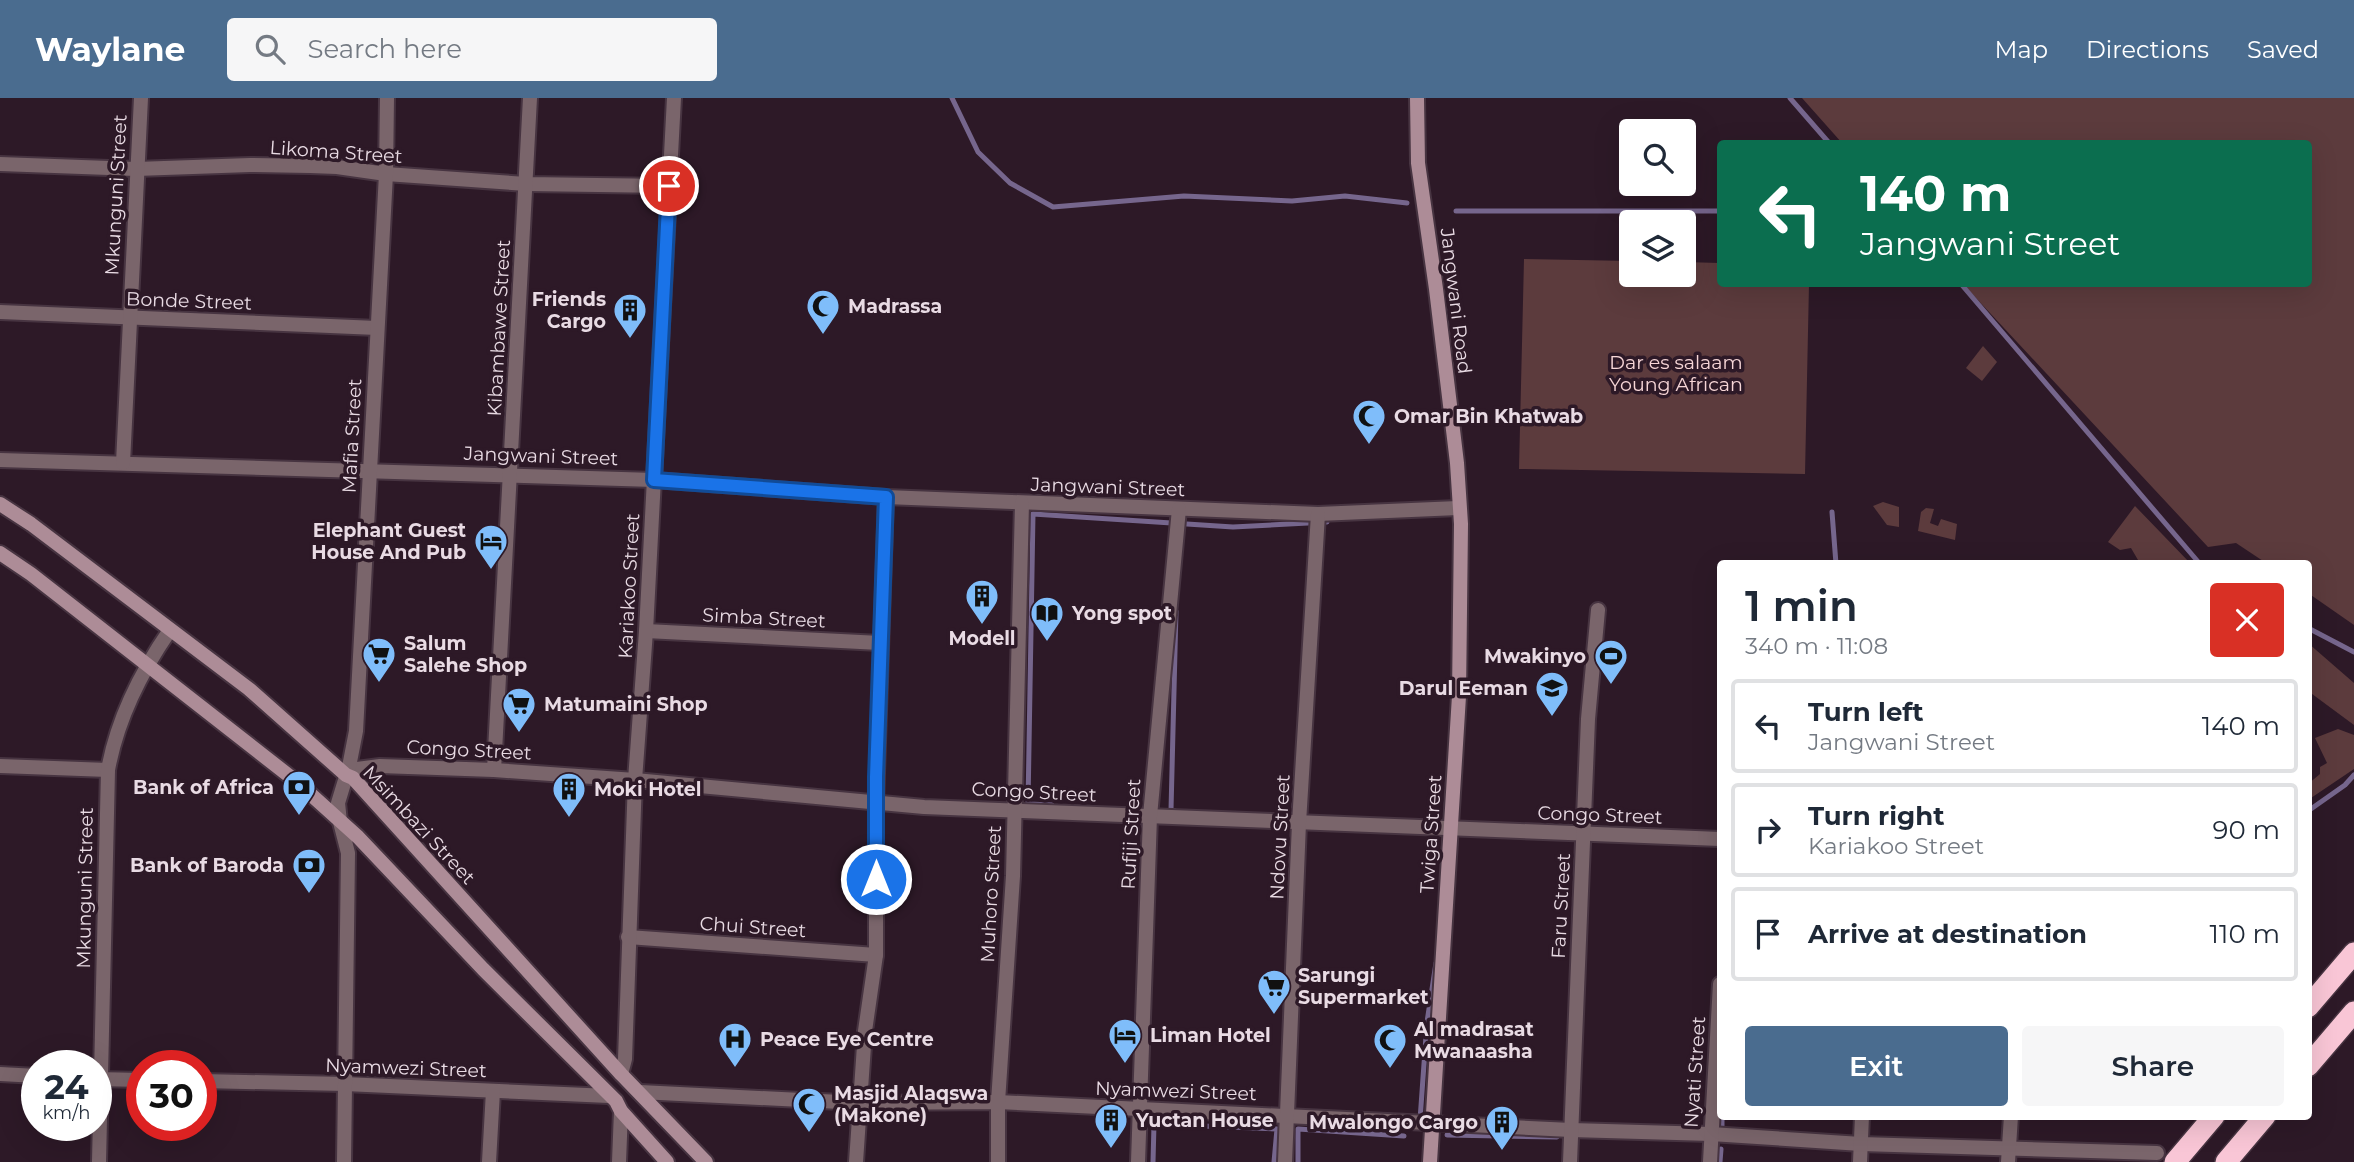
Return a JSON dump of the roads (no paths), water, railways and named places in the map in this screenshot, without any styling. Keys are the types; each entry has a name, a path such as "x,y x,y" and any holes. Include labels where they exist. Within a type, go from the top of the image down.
{"highway":[{"path":"2312,1002 2354,953"},
{"path":"2312,1061 2354,1012"},
{"path":"2166,1157 2209,1120"},
{"path":"2226,1162 2262,1120"}],"street":[{"name":"Mkunguni Street","path":"123,463 128,317 141,98"},
{"name":"Mafia Street","path":"345,1084 348,865 338,803 349,776 356,731 386,174 387,98"},
{"name":"Kibambawe Street","path":"494,770 530,98"},
{"name":"Kariakoo Street","path":"621,1074 625,1059 635,780 646,631 674,98"},
{"name":"Jangwani Road","path":"1417,98 1418,163 1454,436 1458,508"},
{"name":"Likoma Street","path":"0,164 136,169 250,165 337,167 386,174 526,184 669,186"},
{"name":"Bonde Street","path":"0,312 377,328"},
{"name":"Jangwani Street","path":"0,460 510,474 654,480 886,497 1318,514 1458,508"},
{"path":"856,1162 866,1031 876,955 876,804 886,497"},
{"name":"Muhoro Street","path":"998,1162 998,1102 1013,876 1022,503"},
{"name":"Msimbazi Street","path":"0,504 31,524 249,689 349,776 621,1074 706,1162"},
{"name":"Twiga Street","path":"1430,1162 1459,696 1461,524 1458,508"},
{"name":"Rufiji Street","path":"1138,1162 1150,816 1179,509"},
{"name":"Ndovu Street","path":"1285,1162 1299,823 1318,514"},
{"path":"0,553 31,574 297,782 358,837 483,969 616,1101 621,1111 667,1162"},
{"name":"Faru Street","path":"1570,1162 1588,719 1598,610"},
{"name":"Mkunguni Street","path":"99,1050 108,769 112,745 136,686 170,630"},
{"name":"Simba Street","path":"646,631 880,643"},
{"path":"0,766 108,769"},
{"name":"Congo Street","path":"349,776 357,769 380,766 494,770 635,780 876,804 1717,839"},
{"name":"Chui Street","path":"628,937 876,955"},
{"name":"Nyati Street","path":"1710,1162 1717,1034"},
{"path":"0,1074 21,1075"},
{"name":"Nyamwezi Street","path":"217,1081 345,1084 609,1096"},
{"path":"344,1162 345,1084"},
{"path":"489,1162 494,1091"},
{"name":"Nyamwezi Street","path":"640,1092 860,1103 998,1102 1571,1130 1711,1134 2008,1155 2166,1157"},
{"path":"619,1162 621,1111"},
{"path":"1860,1162 1862,1120"},
{"path":"2008,1155 2011,1120"},
{"name":"Mkunguni Street","path":"99,1141 99,1162"}],"waterway":[{"path":"952,98 978,152 1010,183 1053,207 1184,196 1292,201 1345,196 1407,203"},
{"path":"1790,98 1827,140"},
{"path":"1456,211 1717,211"},
{"path":"1964,287 2197,560"},
{"path":"1832,512 1836,560"},
{"path":"1052,805 1028,804 1033,514 1233,527 1327,522"},
{"path":"1175,811 1171,810 1176,611"},
{"path":"2312,630 2354,652"},
{"path":"2312,808 2345,785 2354,775"},
{"path":"1420,1120 1427,1022 1436,963"},
{"path":"1722,1120 1722,1129"},
{"path":"1153,1162 1154,1124 1277,1129 1274,1162"},
{"path":"1298,1162 1298,1129 1404,1136"},
{"path":"1447,1135 1557,1137"},
{"path":"1720,1162 1721,1149"}],"place":[{"name":"Madrassa","path":"823,336"},
{"name":"Friends Cargo","path":"630,340"},
{"name":"Omar Bin Khatwab","path":"1369,446"},
{"name":"Elephant Guest House And Pub","path":"491,571"},
{"name":"Modell","path":"982,626"},
{"name":"Yong spot","path":"1047,643"},
{"name":"Salum Salehe Shop","path":"379,684"},
{"name":"Mwakinyo","path":"1611,686"},
{"name":"Darul Eeman","path":"1552,718"},
{"name":"Matumaini Shop","path":"519,734"},
{"name":"Bank of Africa","path":"299,817"},
{"name":"Moki Hotel","path":"569,819"},
{"name":"Bank of Baroda","path":"309,895"},
{"name":"Sarungi Supermarket","path":"1274,1016"},
{"name":"Liman Hotel","path":"1125,1065"},
{"name":"Peace Eye Centre","path":"735,1069"},
{"name":"Al madrasat Mwanaasha","path":"1390,1070"},
{"name":"Masjid Alaqswa (Makone)","path":"809,1134"},
{"name":"Yuctan House","path":"1111,1150"},
{"name":"Mwalongo Cargo","path":"1502,1152"}],"park label":[{"name":"Dar es salaam Young African","path":"1676,373"}]}
